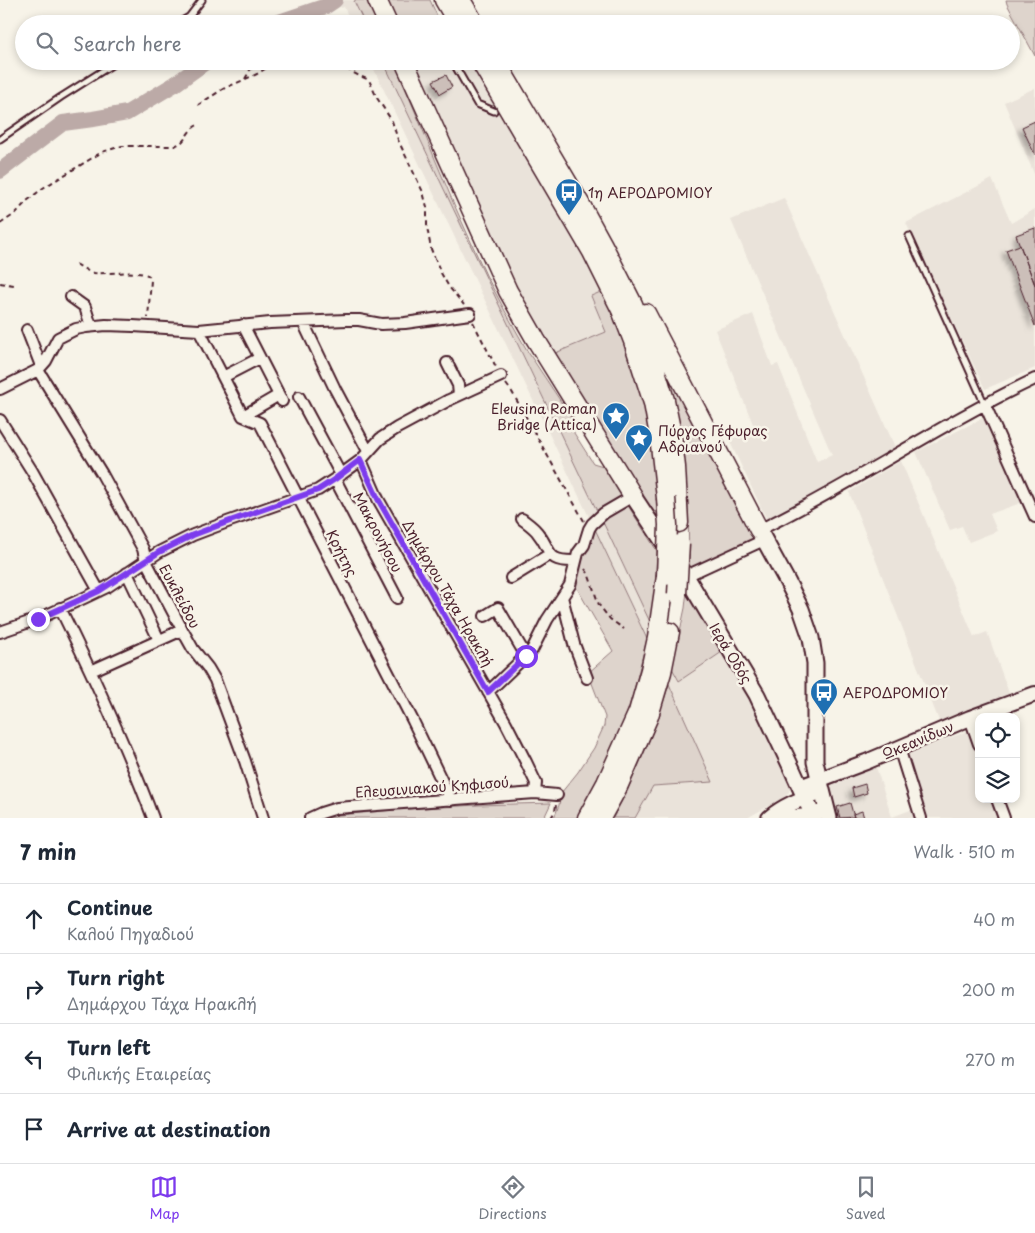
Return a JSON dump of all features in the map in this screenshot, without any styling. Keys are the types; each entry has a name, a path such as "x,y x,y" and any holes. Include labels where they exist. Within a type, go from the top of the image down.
{"highway":[{"path":"377,0 384,15"},
{"path":"444,0 453,15"},
{"path":"461,0 470,15"},
{"path":"408,70 508,291 536,340 633,496"},
{"path":"485,70 592,252 621,310 653,403 659,436 668,525 666,576 660,622 650,670 638,712 606,783 587,818"},
{"path":"501,70 581,205 632,304 665,400 672,434 676,467 680,555 677,594 669,641 649,716 618,787 601,818"},
{"path":"603,245 633,287 762,535"}],"main road":[{"name":"Ιερά Οδός","path":"633,496 686,576 757,695 803,792 821,815"},
{"path":"762,535 801,610 811,638 814,663 815,762 820,786 821,815"},
{"path":"792,769 815,762"}],"street":[{"path":"71,297 85,307 91,326"},
{"path":"0,389 40,368 46,361 58,338 76,329 91,326 199,330 243,325 359,320 382,324 405,324 470,314"},
{"path":"303,322 335,389 368,451"},
{"path":"199,330 243,416 280,398 243,325"},
{"name":"Ευκλείδου","path":"27,330 40,368 143,548 146,560 182,630 215,680 245,760 263,818"},
{"path":"223,377 260,358"},
{"path":"447,363 458,385 459,395"},
{"path":"0,632 38,619 99,591 159,552 193,535 318,490 360,460 380,439 397,428 459,395 501,376"},
{"path":"686,576 762,535 792,514 984,405 1035,379"},
{"name":"Μακρονήσου","path":"299,397 397,598"},
{"path":"984,405 1035,517"},
{"name":"Κρήτης","path":"243,416 260,423 413,721 451,800"},
{"path":"0,420 37,480 99,591"},
{"name":"Δημάρχου Τάχα Ηρακλή","path":"360,460 378,499 506,723 536,783 535,793"},
{"path":"488,692 532,650 547,620 570,585 578,553 584,545 592,524 604,513 633,496"},
{"path":"522,518 536,530 550,554 556,559 576,561"},
{"path":"512,578 550,554"},
{"path":"127,573 159,640"},
{"path":"562,597 574,644 587,678"},
{"path":"60,608 91,671 153,818"},
{"path":"485,616 498,608 526,656"},
{"path":"91,671 182,630"},
{"name":"Ωκεανίδων","path":"769,818 803,792 820,786 866,762 970,718 1035,694"},
{"path":"970,718 975,732"},
{"path":"899,748 921,818"},
{"name":"Ελευσινιακού Κηφισού","path":"310,818 321,812 337,808 535,793 557,795"},
{"path":"999,803 1004,818"},
{"path":"781,818 821,815"}],"lane":[{"path":"190,15 202,0"},
{"path":"0,139 104,70"},
{"path":"457,70 477,104 494,111"},
{"path":"909,236 984,405"}],"path":[{"path":"245,79 250,70"},
{"path":"198,105 223,89 263,70"},
{"path":"349,70 369,80 377,98 392,122 398,140 423,192 427,207 427,227 431,249 440,273 470,314 501,376 512,392 576,509 589,529"},
{"path":"0,224 15,214 43,188 102,152 122,146 175,146 182,143 190,130 198,124"},
{"path":"76,264 94,273 136,273 149,276 151,280 148,308 150,327"},
{"path":"0,283 14,285"},
{"path":"576,561 588,572 599,605 610,620 624,629"},
{"path":"551,818 555,811 557,795"}],"shaded area":[{"path":"338,0 356,0 354,1 361,15 348,15 344,7 341,8"},
{"path":"373,0 379,15 361,15 354,1"},
{"path":"385,0 430,0 437,15 392,15"},
{"path":"1006,0 1035,0 1035,56 1020,28 1020,15 1013,15"},
{"path":"374,70 387,70 598,513 591,521"},
{"path":"387,70 398,70 453,202 486,275 505,311 528,352 573,420 574,433 593,463 603,466 621,496 598,513"},
{"path":"416,70 476,70 566,222 603,291 591,296 606,332 553,354 530,320"},
{"path":"1035,88 1035,176 1004,102"},
{"path":"992,179 1011,223 1035,209 1035,368 985,389 906,223"},
{"path":"784,198 895,447 826,489 767,520 729,440 755,429 715,330 753,314 772,366 778,364 817,462 832,455 731,220"},
{"path":"603,291 620,327 646,409 655,475 658,523 553,354 606,332 591,296"},
{"path":"650,321 756,531 755,540 752,543 689,569 688,502 682,444"},
{"path":"985,417 1026,501 990,514 997,531 969,542 962,526 950,530 916,452"},
{"path":"901,461 974,637 987,632 1010,696 941,726 849,492"},
{"path":"627,504 657,551 655,589 650,622 601,518"},
{"path":"601,518 678,681 725,650 755,697 792,783 789,792 783,798 747,818 635,818 652,786 712,781 669,684 592,524"},
{"path":"594,527 647,639 633,694 608,763 579,818 554,818 561,793 594,748 604,726 605,717 588,673 613,651 574,583 583,552"},
{"path":"687,590 725,650 679,681 672,668"},
{"path":"669,684 713,782 653,786 635,818 613,818 644,752"},
{"path":"971,730 975,742 975,803 995,803 1000,818 928,818 908,753"},
{"path":"876,767 892,817 913,809 916,818 839,818 828,784"},
{"path":"551,803 544,818 322,818 404,809"}],"building":[{"path":"446,75 452,87 440,94 433,81"},
{"path":"1035,121 1035,155 1022,127"},
{"path":"1035,228 1035,285 1016,235"},
{"path":"1020,245 1035,285 1035,326 1006,250"},
{"path":"865,784 867,793 854,797 852,788"},
{"path":"850,803 854,817 840,818 837,807"},
{"path":"862,811 864,818 854,818 853,814"}],"waterway":[{"path":"300,15 326,6 335,0"},
{"path":"0,171 63,123 127,113 194,70"}],"place":[{"name":"1η ΑΕΡΟΔΡΟΜΙΟΥ","path":"569,216"},
{"name":"Eleusina Roman Bridge (Attica)","path":"616,440"},
{"name":"Πύργος Γέφυρας Αδριανού","path":"639,462"},
{"name":"ΑΕΡΟΔΡΟΜΙΟΥ","path":"824,716"}],"route":[{"path":"38,619 107,587 159,552 193,535 318,490 360,460 378,499 488,692 526,656"}]}
